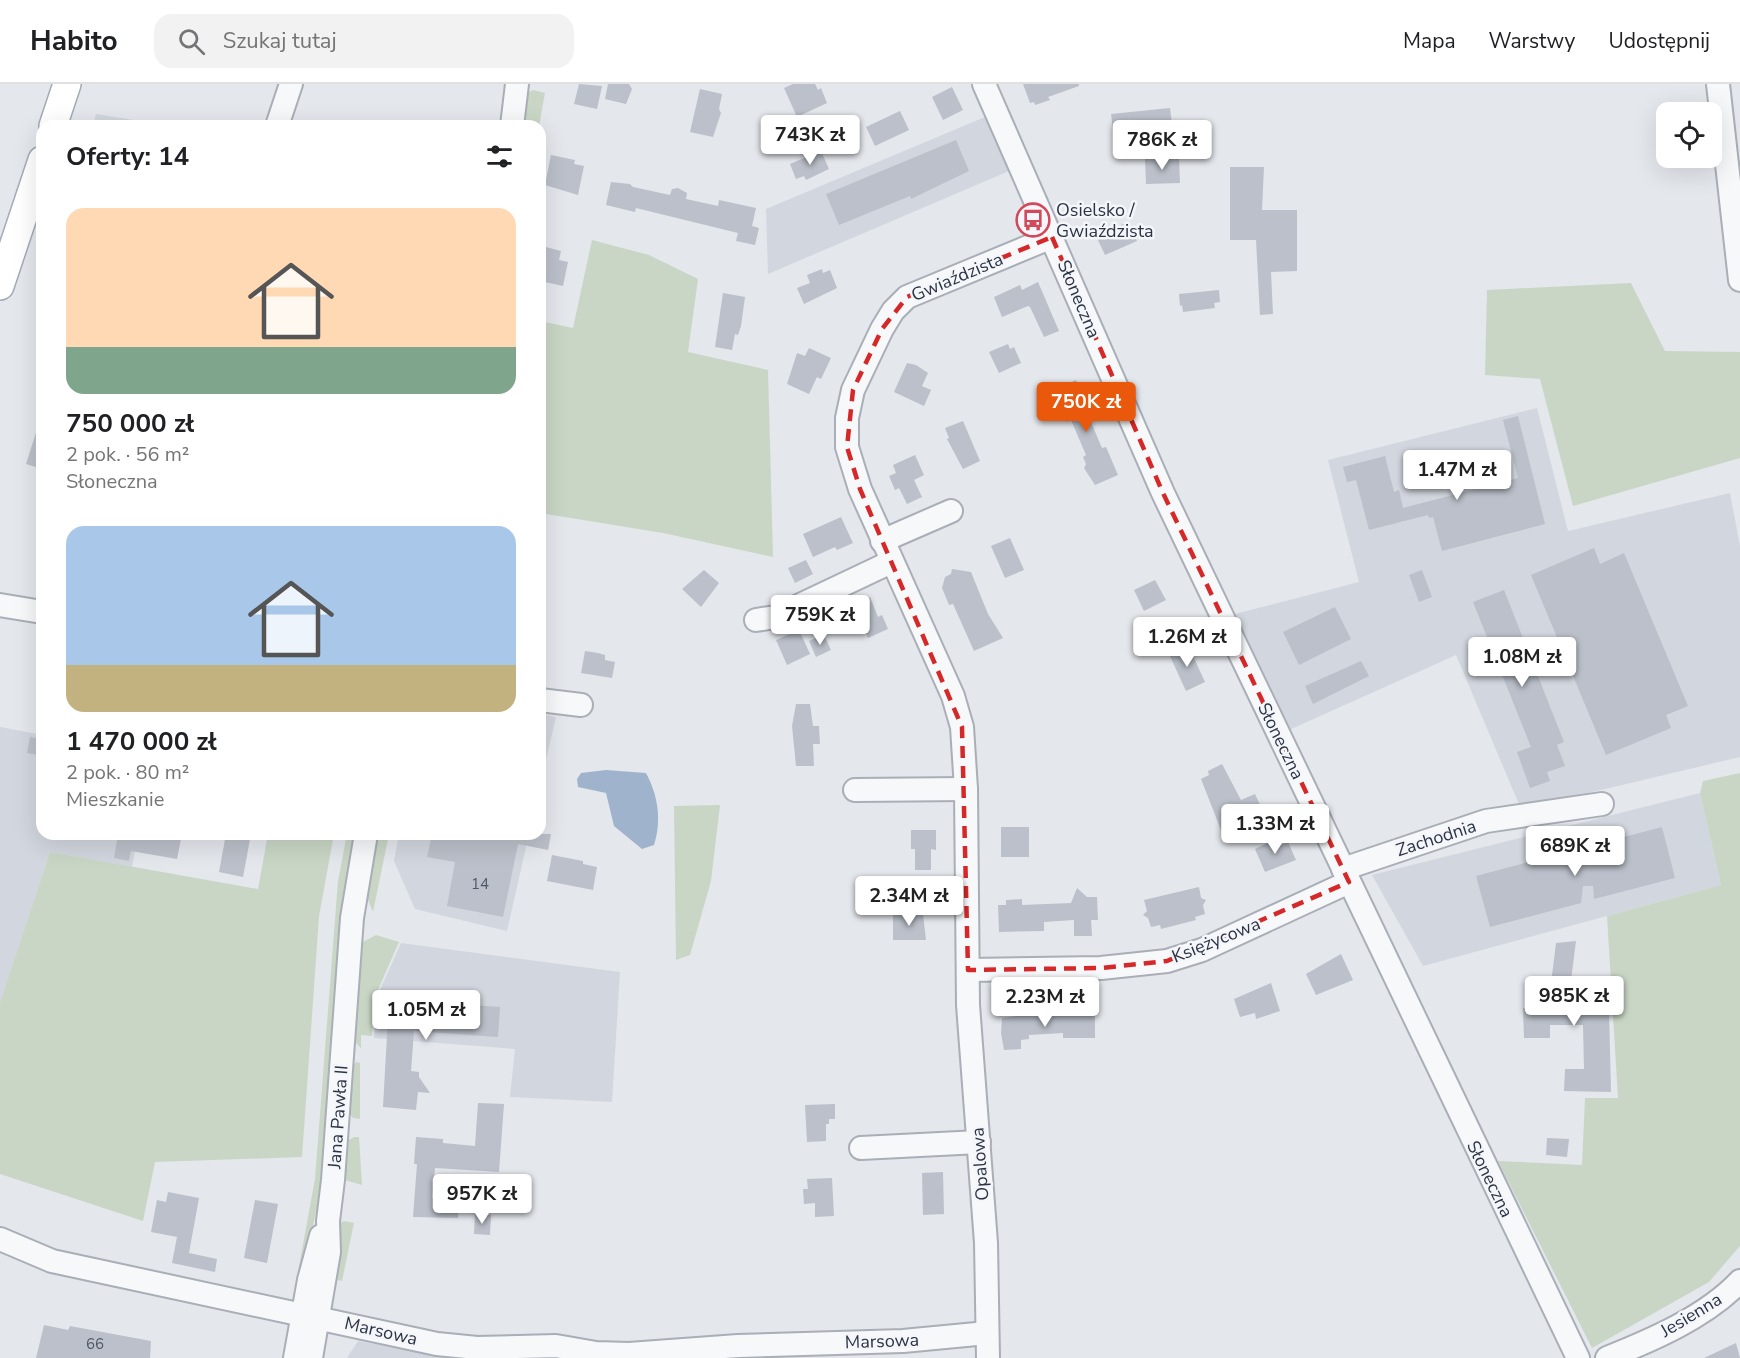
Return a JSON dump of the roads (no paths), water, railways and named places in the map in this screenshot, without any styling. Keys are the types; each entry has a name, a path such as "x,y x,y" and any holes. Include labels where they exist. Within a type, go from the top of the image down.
{"main road":[{"path":"55,120 67,84"},
{"path":"0,286 36,178"}],"street":[{"path":"280,120 291,84"},
{"name":"Słoneczna","path":"984,84 1162,493 1578,1358"},
{"path":"1718,84 1740,280"},
{"path":"505,120 515,92"},
{"path":"513,120 515,92"},
{"name":"Gwiaździsta","path":"968,970 966,789 962,727 952,696 856,479 847,447 847,418 853,390 882,329 893,311 907,297 1052,237"},
{"path":"882,541 951,511"},
{"path":"756,621 775,617 891,562"},
{"path":"0,605 36,611"},
{"path":"546,701 581,705"},
{"path":"855,790 966,789"},
{"name":"Zachodnia","path":"1346,876 1486,821 1602,804"},
{"name":"Jana Pawła II","path":"311,1358 315,1249 328,1221 333,1180 351,918 365,840"},
{"name":"Księżycowa","path":"968,970 1112,967 1167,961 1202,950 1346,876"},
{"name":"Opalowa","path":"968,970 986,1243 988,1358"},
{"path":"861,1148 979,1142"},
{"name":"Marsowa","path":"0,1239 52,1262 437,1344 477,1348 556,1346 596,1353 629,1354 782,1351 987,1333"},
{"name":"Jesienna","path":"1607,1358 1650,1339 1708,1308 1740,1281"},
{"name":"Jana Pawła II","path":"296,1358 311,1316"}],"water":[{"path":"606,770 646,773 658,808 658,827 654,845 642,849 614,826 606,793 578,787 577,779 581,773"}],"place":[{"name":"Osielsko / Gwiaździsta","path":"1033,220"}]}
